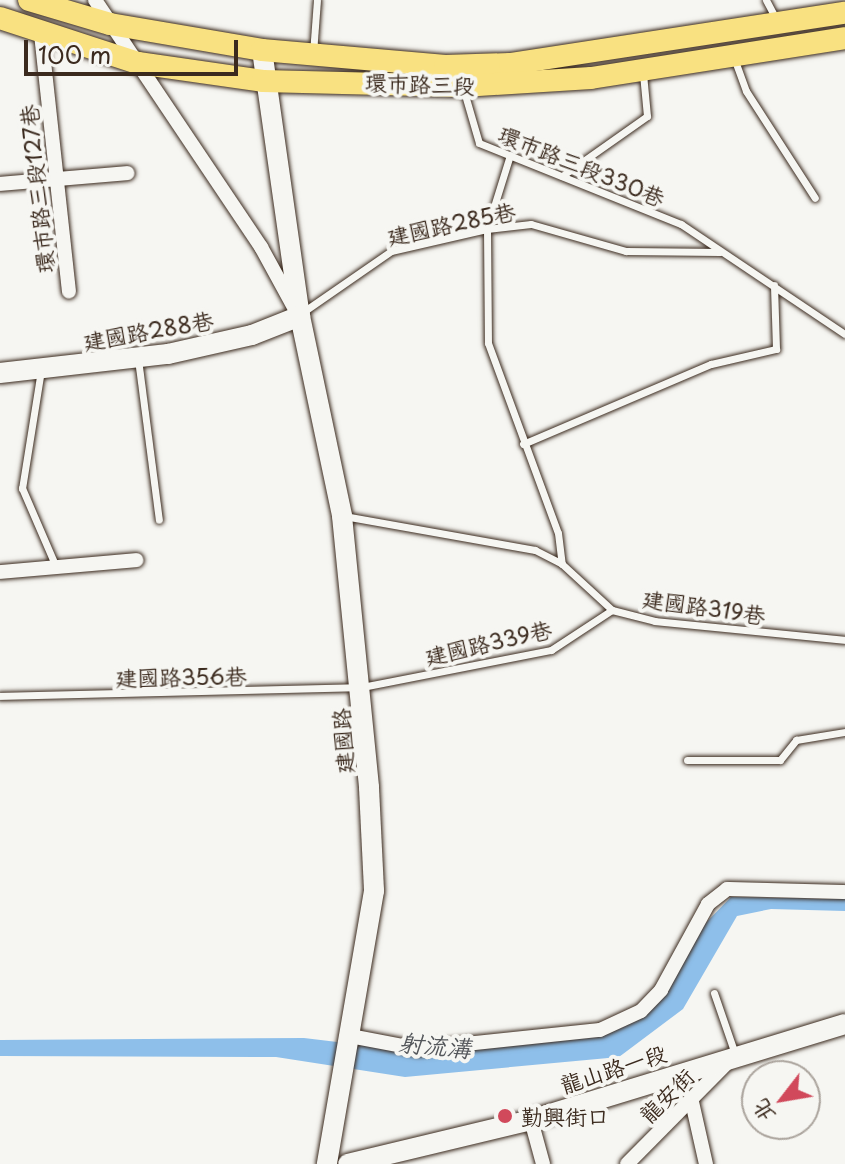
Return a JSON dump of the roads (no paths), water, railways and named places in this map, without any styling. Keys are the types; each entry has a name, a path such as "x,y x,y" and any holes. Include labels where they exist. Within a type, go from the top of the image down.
{"main road":[{"name":"環市路三段","path":"29,0 110,24 262,50 510,64 845,13"},
{"name":"環市路三段","path":"0,18 41,34 138,63 263,81 463,86 643,71 845,38"}],"street":[{"name":"建國路","path":"95,0 300,316"},
{"name":"環市路三段127巷","path":"41,34 61,181 69,291"},
{"name":"建國路","path":"262,50 263,81 300,316 342,516 362,687 374,891 327,1164"},
{"path":"0,184 128,173"},
{"name":"建國路288巷","path":"0,373 138,357 252,335 300,316"},
{"path":"0,572 136,560"},
{"path":"349,1038 418,1049 600,1030 641,1011 661,990 708,904 727,889 845,892"},
{"name":"龍山路一段","path":"348,1164 388,1162 735,1054 845,1024"},
{"name":"龍安街","path":"627,1164 692,1102 735,1054"},
{"path":"692,1102 706,1164"},
{"path":"531,1120 543,1164"}],"lane":[{"path":"312,55 317,0"},
{"path":"766,0 778,25"},
{"path":"733,56 746,91 815,198"},
{"path":"562,176 647,116 643,71"},
{"name":"環市路三段330巷","path":"463,86 479,143 681,224 845,334"},
{"path":"510,155 487,229 488,343 558,533 562,564"},
{"name":"建國路285巷","path":"300,316 391,251 487,229 531,224 626,251 722,252"},
{"path":"523,444 711,364 776,349 774,285"},
{"path":"138,357 159,520"},
{"path":"41,370 22,488 56,567"},
{"name":"建國路319巷","path":"342,516 455,531 562,564 612,610 845,640"},
{"name":"建國路339巷","path":"362,687 551,650 612,610"},
{"name":"建國路356巷","path":"0,696 362,687"},
{"path":"687,760 780,760 796,740 845,732"},
{"path":"714,993 735,1054"}],"water":[{"path":"731,897 845,899 845,911 771,909 737,916 683,1009 619,1057 405,1077 276,1057 0,1056 0,1040 304,1038 437,1054 600,1035 656,1005 695,934"}],"place":[{"name":"勤興街口","path":"505,1116"}],"water label":[{"name":"射流溝","path":"435,1045"}]}
